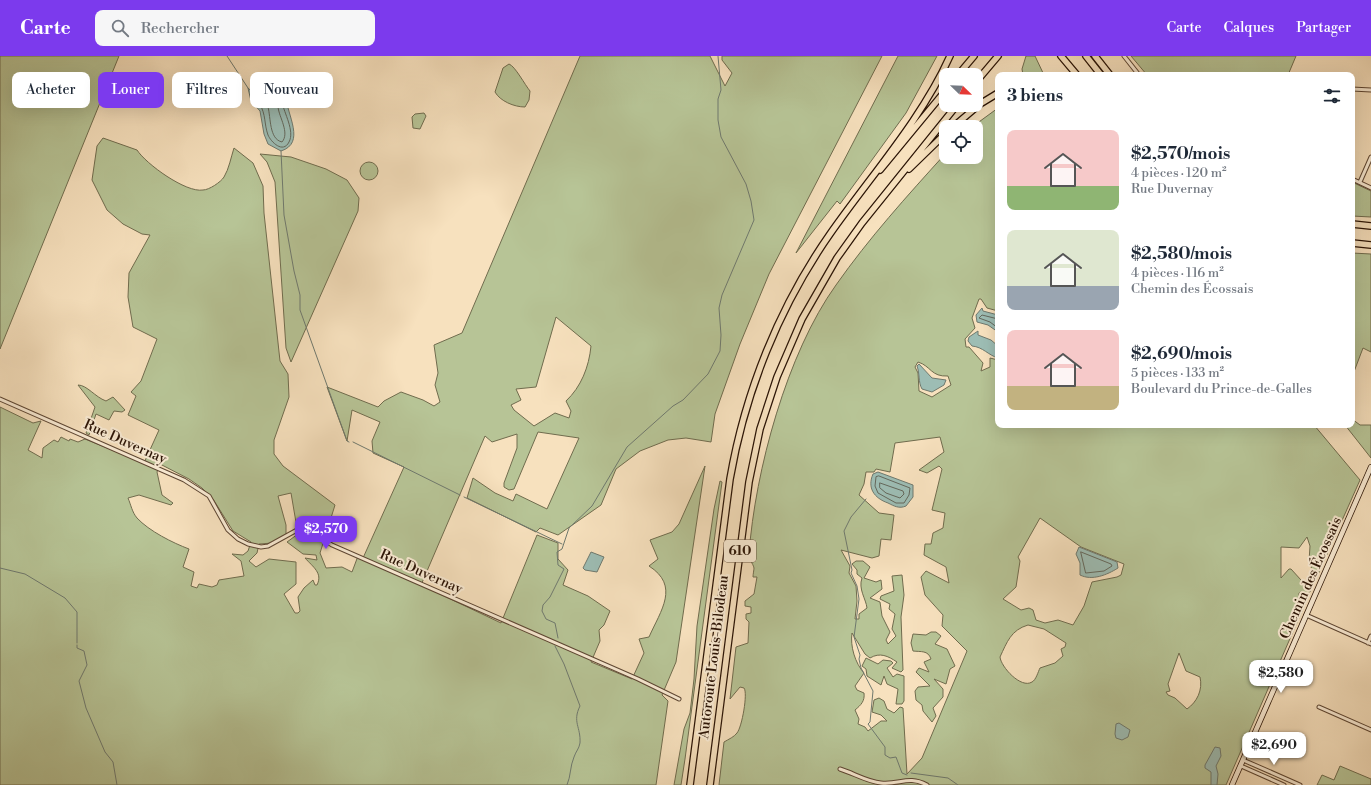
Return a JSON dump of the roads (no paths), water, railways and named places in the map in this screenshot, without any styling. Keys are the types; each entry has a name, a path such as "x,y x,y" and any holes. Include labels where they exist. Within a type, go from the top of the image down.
{"highway":[{"path":"846,213 917,112 936,83 950,56"},
{"path":"964,68 974,56"},
{"path":"983,74 998,56"},
{"path":"1061,56 1074,72"},
{"path":"1086,56 1099,72"},
{"path":"1095,56 1108,72"},
{"path":"961,120 980,104 995,95"},
{"path":"846,213 939,99"},
{"path":"892,186 951,112"},
{"path":"892,186 939,140"},
{"name":"Autoroute Louis-Bilodeau","path":"710,785 747,494 754,454 767,405 785,356 814,296 849,240 892,186"},
{"name":"Autoroute Louis-Bilodeau","path":"690,785 729,486 746,411 765,355 788,304 817,254 846,213"},
{"path":"1355,224 1371,226"},
{"path":"1355,243 1371,245"}],"main road":[{"name":"Chemin des Écossais","path":"1232,785 1371,467"}],"street":[{"path":"1124,56 1137,72"},
{"path":"1355,89 1371,90"},
{"path":"1360,182 1371,157"},
{"path":"1355,180 1371,188"},
{"name":"Rue Duvernay","path":"0,399 184,480 209,496 228,530 238,539 248,544 261,547 268,546 297,530 302,529 310,531 332,545 638,679 679,699"},
{"path":"1306,615 1369,643 1371,636"},
{"path":"1319,707 1371,730"},
{"path":"1243,760 1300,785"},
{"path":"1240,766 1284,785"},
{"path":"840,769 877,782 888,783 914,779 927,785"},
{"path":"1280,784 1283,778"}],"water":[{"path":"257,108 288,108 294,135 292,142 288,147 281,151 268,144 264,134 260,111"},
{"path":"982,308 983,311 995,314 995,330 988,325 977,322 976,315"},
{"path":"978,331 978,335 991,340 995,343 995,357 972,346 968,341 969,337"},
{"path":"919,364 932,378 946,380 944,385 932,392 922,389 917,366"},
{"path":"878,472 913,485 913,497 906,506 894,506 883,501 873,492 871,488 871,479 873,474"},
{"path":"1079,547 1117,562 1118,568 1109,573 1094,577 1085,577 1080,575 1080,563 1076,554"},
{"path":"591,552 604,557 597,572 585,570 583,568"},
{"path":"1119,723 1130,730 1128,737 1122,740 1116,738 1115,734 1116,724"},
{"path":"1215,747 1220,748 1221,756 1216,766 1218,774 1217,785 1211,785 1211,772 1205,768 1205,765"}],"waterway":[{"path":"227,56 248,88"},
{"path":"558,638 555,623 546,619 542,611 543,605 550,597 564,569 558,565 557,552 562,549 569,528 592,506 627,447 673,406 683,400 708,374 720,351 721,335 719,308 722,295 754,220 746,184 721,137 718,120 718,99 721,90 718,56"},
{"path":"281,151 284,215 300,295 300,310 347,441 349,442"},
{"path":"353,442 460,495"},
{"path":"464,497 562,544"},
{"path":"866,499 851,517 844,531 852,570 851,573 857,586 859,599 854,637 860,655 859,659 861,668 873,691 870,722 868,724 885,747 885,755 890,758 896,757 902,773 907,775"},
{"path":"0,568 25,574 65,598 77,612 77,643"},
{"path":"77,645 77,648 84,651 87,665 79,681 86,708 105,752 113,762 117,785"},
{"path":"555,646 564,664 580,706 577,716 580,743 573,760 567,785"},
{"path":"911,773 948,778 958,785"}]}
